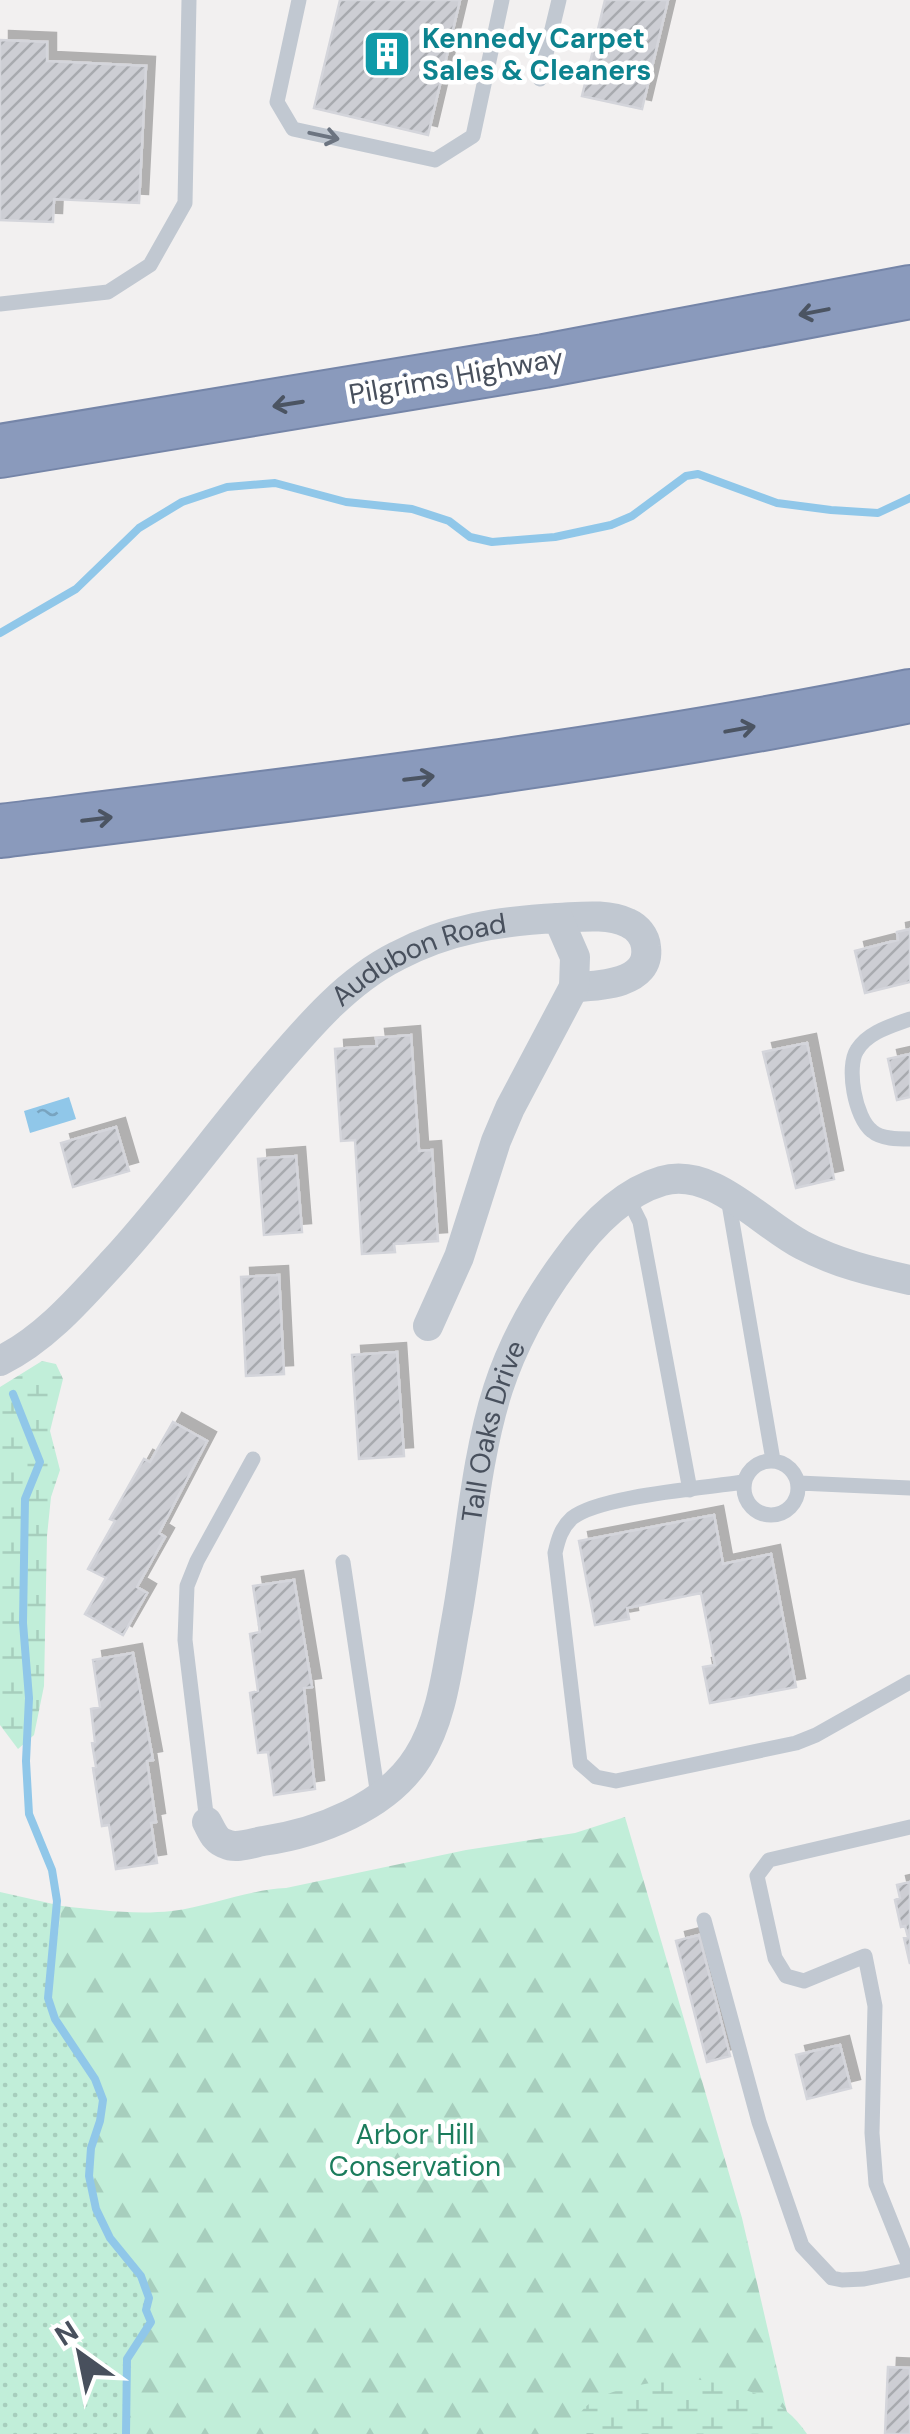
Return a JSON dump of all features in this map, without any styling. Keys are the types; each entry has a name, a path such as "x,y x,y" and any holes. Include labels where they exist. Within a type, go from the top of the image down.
{"highway":[{"name":"Pilgrims Highway","path":"0,451 544,361 910,292"},
{"path":"0,831 550,760 728,732 910,696"}],"street":[{"path":"428,1326 459,1257 510,1108 574,987 575,957 558,918"},
{"name":"Audubon Road","path":"0,1362 40,1334 83,1294 136,1236 288,1050 354,984 396,956 447,935 510,920 611,918 638,929 647,952 643,964 627,979 574,987"},
{"name":"Tall Oaks Drive","path":"207,1822 214,1836 231,1846 334,1823 378,1796 418,1758 442,1700 498,1388 541,1294 576,1246 628,1198 650,1185 682,1178 711,1187 801,1245 834,1260 910,1280"}],"lane":[{"path":"0,304 108,292 150,266 185,203 189,0"},
{"path":"299,0 277,102 293,129 435,160 473,136 502,0"},
{"path":"540,79 559,0"},
{"path":"910,1019 867,1038 856,1051 850,1069 862,1118 872,1131 910,1139"},
{"path":"728,1197 773,1460"},
{"path":"628,1198 640,1222 690,1490"},
{"path":"207,1822 185,1640 187,1586 253,1459"},
{"path":"742,1482 744,1497 751,1508 770,1515 784,1510 797,1498 799,1483 794,1472 773,1460 761,1464 742,1482 616,1502 582,1512 564,1526 555,1553 577,1753 586,1770 596,1777 616,1781 796,1742 816,1736 910,1682"},
{"path":"799,1483 910,1488"},
{"path":"343,1562 378,1796"},
{"path":"704,1920 759,2122 802,2246 832,2278 842,2280 909,2270 876,2184 872,2133 875,2006 865,1956 804,1981 786,1976 774,1958 757,1876 769,1860 910,1826"}],"green space":[{"path":"42,1361 56,1364 63,1379 50,1431 60,1470 51,1497 47,1536 44,1686 34,1735 18,1749 0,1725 0,1387"},
{"name":"Arbor Hill Conservation","path":"625,1817 742,2218 792,2434 126,2434 127,2359 151,2323 146,2310 149,2298 141,2276 110,2238 96,2209 89,2176 91,2148 103,2100 95,2079 55,2019 48,1998 62,1906 172,1911 466,1850 575,1833"},
{"path":"0,1892 62,1906 48,1998 103,2100 91,2148 89,2176 96,2209 110,2238 141,2276 149,2298 146,2310 151,2322 127,2359 126,2434 0,2434"},
{"path":"690,2378 740,2388 770,2400 807,2434 585,2433 581,2412 590,2403 631,2387"}],"water":[{"path":"69,1097 76,1119 30,1133 24,1111"}],"building":[{"name":"Kennedy Carpet Sales & Cleaners","path":"340,0 460,0 428,135 314,108"},
{"path":"605,0 668,0 642,109 582,96"},
{"path":"0,40 47,42 47,61 146,66 139,203 54,199 53,222 0,220"},
{"path":"910,929 910,982 865,993 855,951 898,940 897,932"},
{"path":"411,1035 419,1151 432,1150 438,1241 394,1244 395,1252 362,1254 355,1140 341,1141 335,1049 377,1046 376,1038"},
{"path":"807,1043 834,1179 796,1188 763,1052"},
{"path":"910,1054 910,1097 897,1100 888,1059"},
{"path":"116,1127 129,1171 73,1187 61,1143"},
{"path":"296,1156 302,1232 264,1235 258,1159"},
{"path":"279,1275 284,1374 246,1376 241,1277"},
{"path":"397,1352 404,1456 359,1459 352,1355"},
{"path":"173,1422 207,1441 159,1533 165,1537 137,1587 147,1593 123,1635 85,1614 106,1578 88,1569 115,1521 110,1519 144,1459 150,1462"},
{"path":"714,1515 723,1564 771,1554 796,1687 710,1703 703,1667 715,1665 701,1593 627,1608 629,1619 595,1625 579,1541"},
{"path":"294,1580 312,1687 304,1688 315,1789 274,1795 268,1752 258,1753 250,1693 258,1691 250,1634 260,1632 253,1586"},
{"path":"133,1653 153,1760 147,1761 156,1822 151,1823 157,1863 116,1869 109,1825 102,1826 93,1768 96,1767 91,1709 100,1707 93,1660"},
{"path":"910,1882 910,1964 904,1938 908,1937 905,1926 901,1927 895,1900 900,1898 897,1885"},
{"path":"699,1935 730,2056 707,2062 676,1941"},
{"path":"840,2045 851,2088 807,2099 796,2055"},
{"path":"888,2367 910,2368 910,2434 885,2434"}],"waterway":[{"path":"0,633 76,589 139,528 182,502 227,487 275,483 346,502 412,509 449,521 470,537 492,542 555,537 611,525 632,516 686,476 698,474 777,503 831,510 878,513 910,498"},
{"path":"13,1394 40,1462 25,1499 23,1623 29,1698 29,1814 52,1870 57,1901 48,1998 55,2019 95,2079 103,2100 91,2148 89,2176 96,2209 110,2238 141,2276 149,2298 146,2310 151,2322 127,2359 126,2434"}],"place":[{"name":"Kennedy Carpet Sales & Cleaners","path":"387,54"}]}
